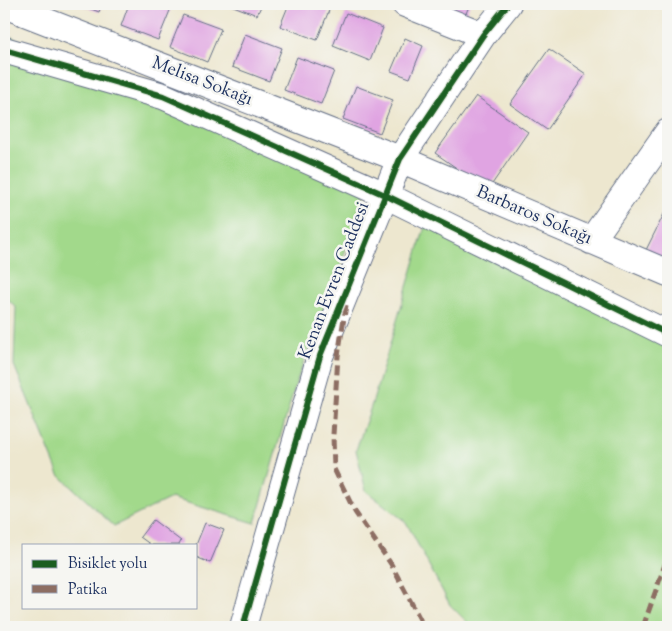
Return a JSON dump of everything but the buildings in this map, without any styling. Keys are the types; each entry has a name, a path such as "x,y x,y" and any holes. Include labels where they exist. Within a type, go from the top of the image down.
{"street":[{"path":"405,4 483,35"},
{"name":"Kenan Evren Caddesi","path":"243,627 320,356 400,159 483,35 508,4"},
{"name":"Melisa Sokağı","path":"4,5 400,159"},
{"path":"4,50 163,96 385,195 668,334"},
{"path":"591,241 668,132"},
{"name":"Barbaros Sokağı","path":"400,159 668,273"}],"green space":[{"path":"4,34 370,176 340,267 296,383 255,523 171,498 114,526 59,475 14,365 16,307 4,296"},
{"path":"429,213 668,322 668,627 472,627 450,605 406,522 366,491 356,450 373,401"}],"marked path":[{"path":"346,305 338,356 333,435 334,469 355,512 391,564 424,627"},
{"path":"643,627 668,556"}],"cycle path":[{"path":"243,627 320,356 400,159 483,35 508,4"},
{"path":"4,50 163,96 385,195 668,334"}]}
